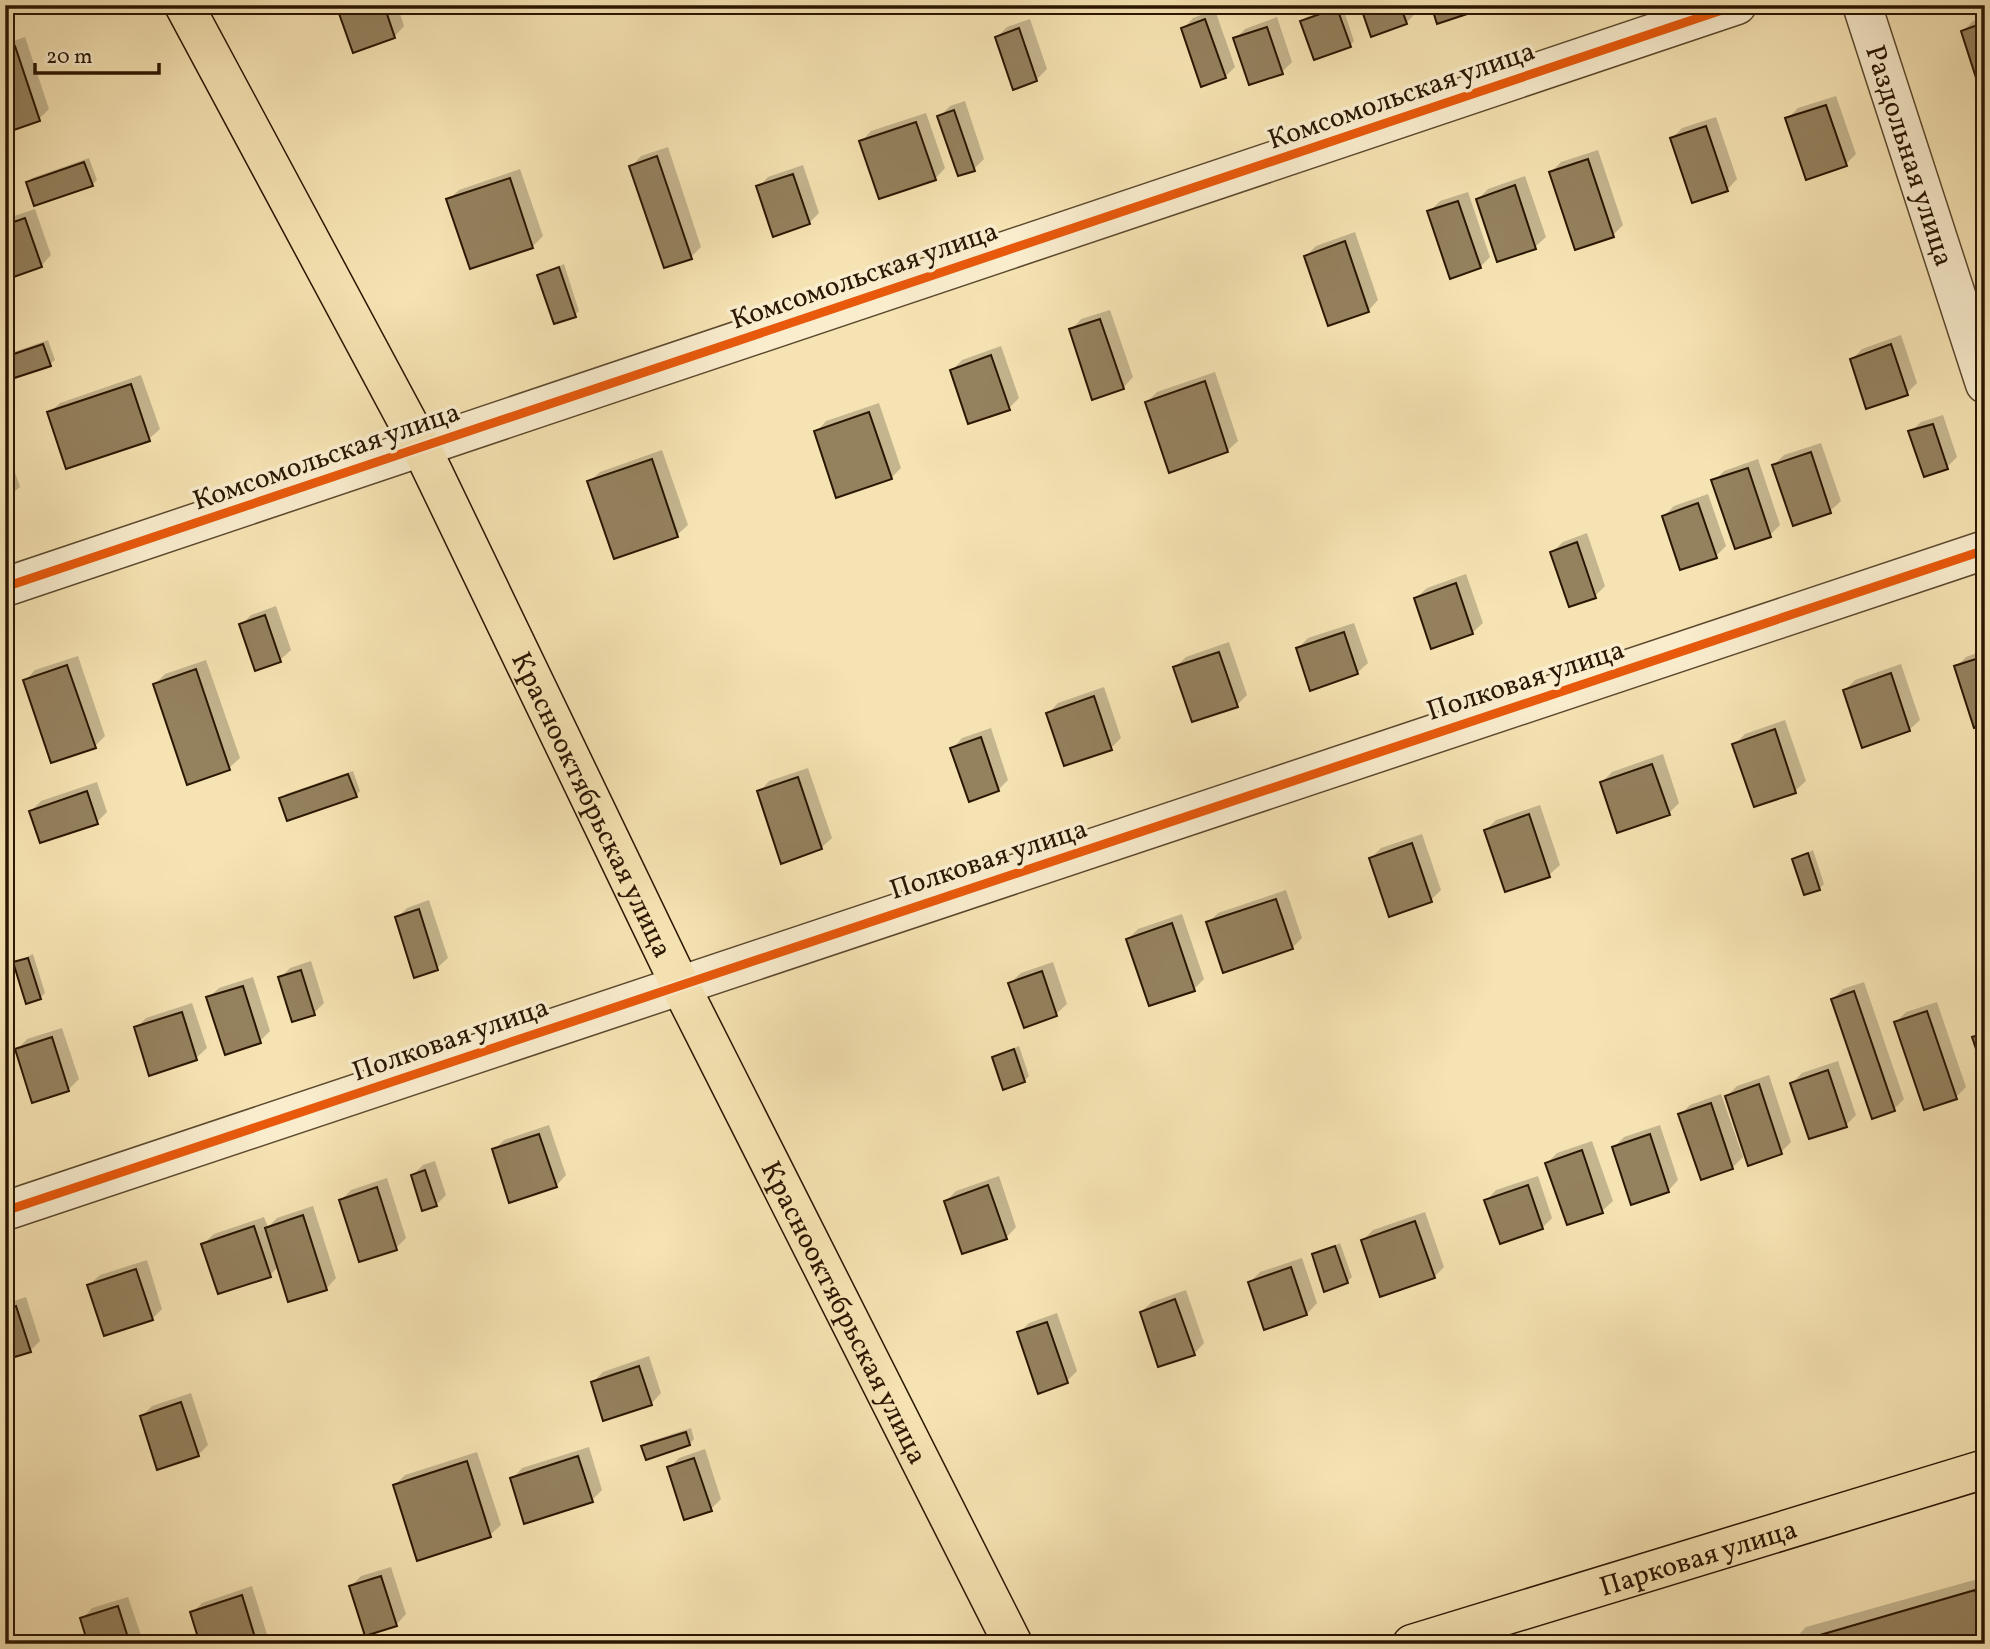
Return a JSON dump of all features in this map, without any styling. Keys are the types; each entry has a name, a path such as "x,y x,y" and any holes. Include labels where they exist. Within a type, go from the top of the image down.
{"main road":[{"name":"Краснооктябрьская улица","path":"184,5 421,447 680,985 1013,1644"},
{"name":"Парковая улица","path":"1412,1644 1985,1469"}],"street":[{"name":"Комсомольская улица","path":"5,587 1737,5"},
{"name":"Раздольная улица","path":"1862,5 1985,384"},
{"name":"Полковая улица","path":"5,1211 1985,550"}],"building":[{"path":"336,5 384,5 395,38 353,53"},
{"path":"1360,5 1400,5 1407,24 1371,37"},
{"path":"1431,5 1464,5 1467,14 1437,24"},
{"path":"1337,8 1351,47 1314,60 1300,21"},
{"path":"1205,19 1226,78 1201,87 1181,28"},
{"path":"1983,23 1985,85 1979,87 1961,31"},
{"path":"1267,27 1283,74 1249,85 1233,38"},
{"path":"1019,28 1037,81 1013,90 995,37"},
{"path":"15,46 40,121 5,133 5,49"},
{"path":"1826,105 1847,166 1806,180 1785,118"},
{"path":"954,110 975,171 958,176 937,116"},
{"path":"916,122 936,180 879,199 859,141"},
{"path":"1706,126 1728,191 1692,203 1670,138"},
{"path":"657,156 692,259 664,268 629,166"},
{"path":"1588,159 1614,237 1575,250 1549,172"},
{"path":"84,162 93,186 34,206 26,182"},
{"path":"793,174 810,224 773,237 756,186"},
{"path":"510,178 533,248 470,269 446,199"},
{"path":"1515,185 1536,249 1497,262 1476,199"},
{"path":"1458,201 1481,268 1450,279 1427,211"},
{"path":"25,218 42,267 5,280 5,225"},
{"path":"1345,241 1369,312 1328,326 1304,256"},
{"path":"559,267 576,317 554,324 537,275"},
{"path":"1100,319 1124,389 1092,400 1069,329"},
{"path":"43,344 51,366 5,381 5,357"},
{"path":"1891,344 1908,395 1866,409 1850,359"},
{"path":"991,355 1010,410 968,424 950,370"},
{"path":"1205,381 1228,452 1169,473 1145,402"},
{"path":"131,384 150,441 66,469 47,412"},
{"path":"869,412 892,479 836,498 814,431"},
{"path":"1933,424 1948,469 1924,477 1908,431"},
{"path":"1811,452 1831,513 1793,526 1772,465"},
{"path":"652,459 678,537 614,559 587,481"},
{"path":"1748,468 1771,537 1735,549 1711,480"},
{"path":"1698,503 1717,558 1680,570 1662,516"},
{"path":"1577,542 1596,598 1569,607 1550,552"},
{"path":"1456,583 1473,634 1431,649 1414,598"},
{"path":"265,615 281,662 255,671 239,624"},
{"path":"1344,632 1358,674 1310,691 1296,648"},
{"path":"1219,652 1238,707 1192,722 1173,667"},
{"path":"1985,656 1985,724 1974,728 1954,666"},
{"path":"67,665 96,748 51,763 23,680"},
{"path":"196,669 230,770 187,785 153,684"},
{"path":"1891,673 1910,731 1862,748 1843,690"},
{"path":"1094,696 1112,750 1064,766 1046,713"},
{"path":"1775,729 1796,793 1754,807 1732,744"},
{"path":"981,737 999,791 969,802 950,748"},
{"path":"1652,764 1670,815 1617,833 1600,782"},
{"path":"348,774 357,797 287,821 279,798"},
{"path":"798,777 822,849 781,864 757,791"},
{"path":"87,791 98,824 40,843 29,811"},
{"path":"1529,814 1550,877 1505,892 1484,830"},
{"path":"1412,843 1432,902 1389,917 1369,858"},
{"path":"1808,853 1820,890 1804,895 1792,859"},
{"path":"1276,899 1293,949 1223,973 1206,922"},
{"path":"419,909 438,970 414,978 395,917"},
{"path":"1172,923 1195,991 1149,1006 1126,939"},
{"path":"28,958 41,999 26,1004 13,962"},
{"path":"301,970 315,1015 292,1022 278,977"},
{"path":"1042,971 1057,1016 1024,1028 1008,983"},
{"path":"243,986 261,1043 225,1055 206,997"},
{"path":"1854,991 1895,1111 1872,1119 1831,999"},
{"path":"1927,1011 1957,1099 1924,1110 1894,1022"},
{"path":"182,1012 197,1060 149,1076 134,1027"},
{"path":"1985,1033 1985,1076 1972,1037"},
{"path":"52,1037 69,1091 32,1103 15,1049"},
{"path":"1014,1049 1025,1082 1003,1090 992,1057"},
{"path":"1828,1070 1847,1127 1809,1139 1790,1083"},
{"path":"1759,1084 1782,1154 1748,1166 1725,1096"},
{"path":"1711,1103 1733,1169 1701,1180 1678,1114"},
{"path":"539,1134 557,1187 509,1203 492,1149"},
{"path":"1650,1134 1669,1192 1631,1205 1612,1147"},
{"path":"1582,1150 1603,1213 1567,1225 1545,1163"},
{"path":"425,1170 437,1206 422,1211 411,1175"},
{"path":"988,1185 1007,1239 962,1254 944,1201"},
{"path":"1528,1185 1543,1229 1500,1244 1484,1200"},
{"path":"377,1187 397,1250 359,1262 339,1200"},
{"path":"303,1215 327,1290 288,1302 265,1228"},
{"path":"1415,1221 1435,1278 1380,1297 1361,1240"},
{"path":"254,1226 271,1277 218,1294 201,1244"},
{"path":"1335,1246 1348,1283 1324,1292 1312,1254"},
{"path":"1291,1267 1307,1315 1264,1330 1248,1282"},
{"path":"136,1269 153,1320 104,1336 87,1285"},
{"path":"1175,1299 1195,1355 1158,1367 1140,1312"},
{"path":"16,1306 31,1352 5,1360 5,1310"},
{"path":"1047,1322 1068,1383 1038,1394 1017,1332"},
{"path":"639,1366 652,1405 603,1421 591,1382"},
{"path":"181,1402 199,1456 157,1470 140,1416"},
{"path":"686,1432 690,1445 646,1460 641,1446"},
{"path":"578,1456 593,1502 524,1524 510,1478"},
{"path":"694,1458 712,1511 684,1520 667,1467"},
{"path":"467,1461 491,1537 417,1561 393,1485"},
{"path":"381,1576 397,1626 365,1636 349,1586"},
{"path":"1975,1590 1985,1625 1985,1644 1789,1644"},
{"path":"242,1595 257,1644 200,1644 190,1612"},
{"path":"118,1606 130,1644 88,1644 80,1618"}],"cycle path":[{"path":"5,587 1737,5"},
{"path":"5,1211 1985,550"}]}
